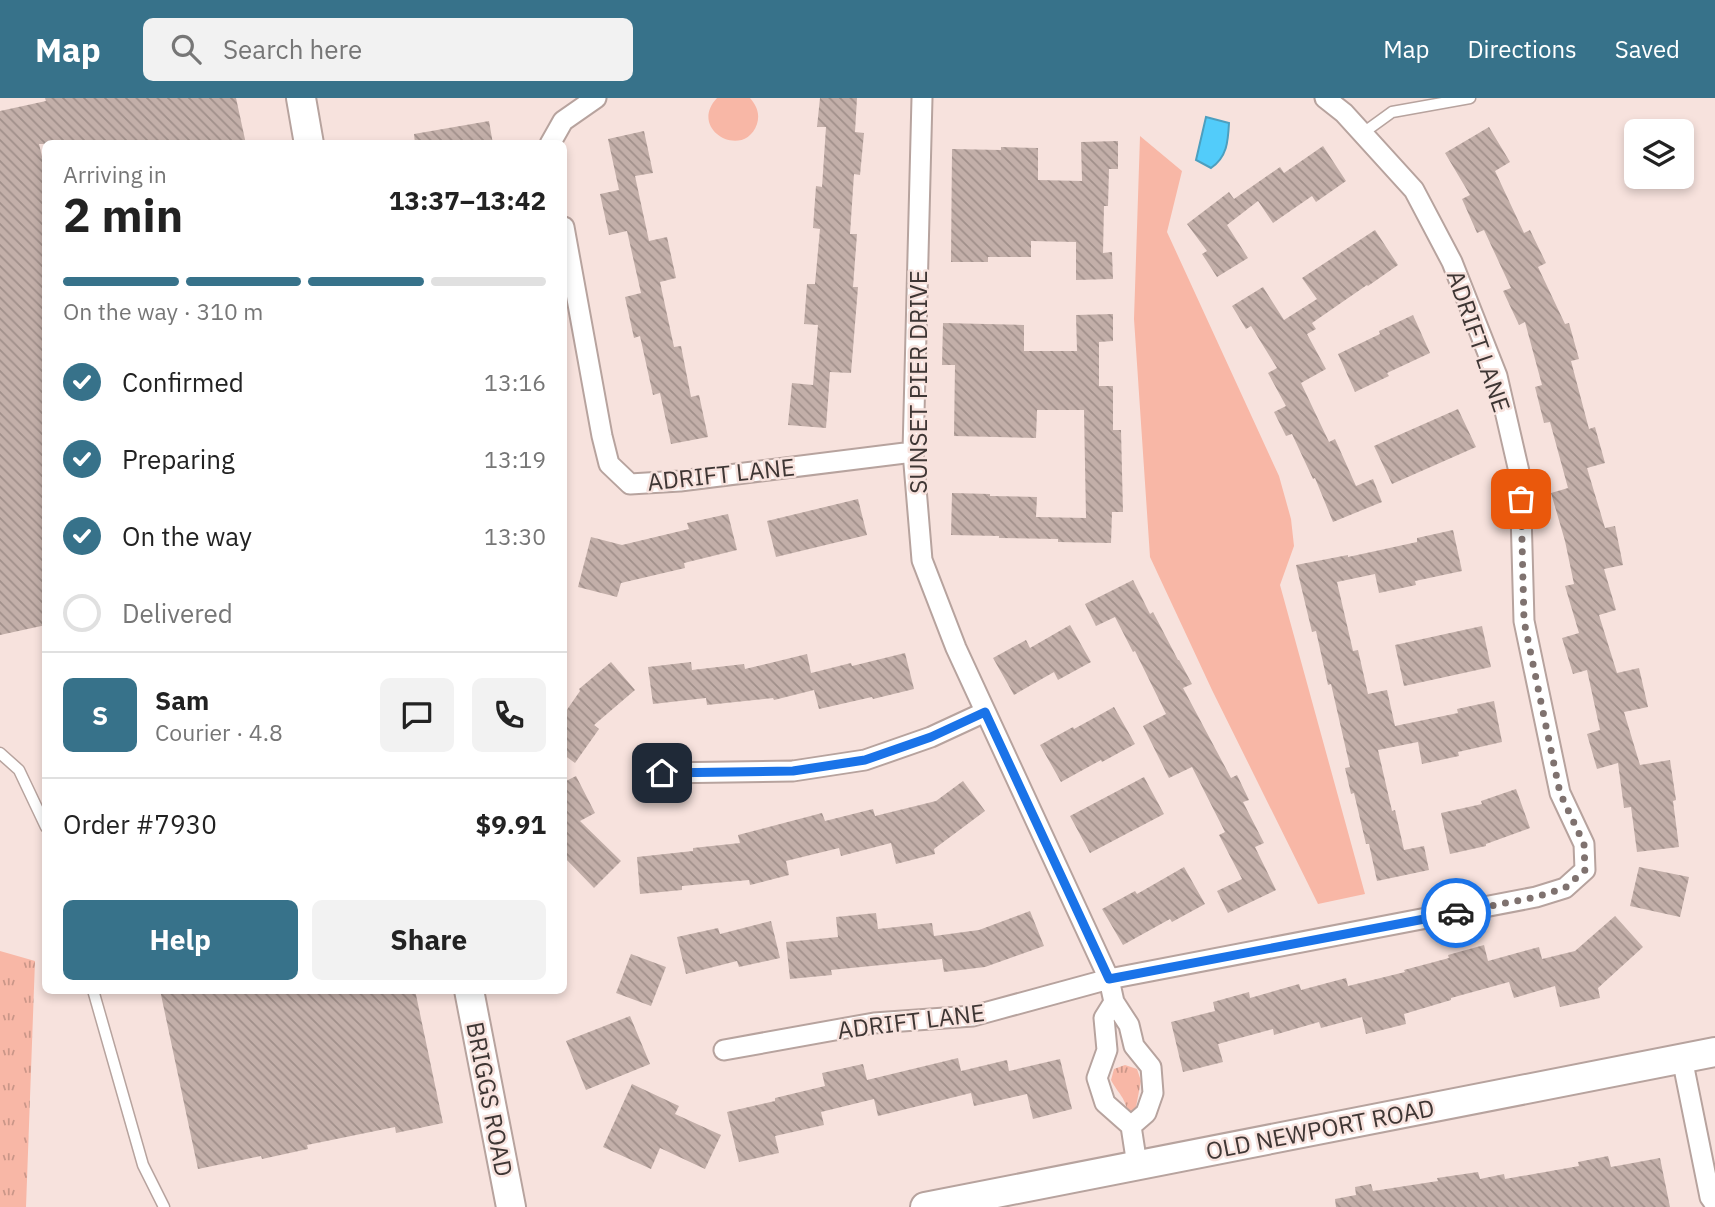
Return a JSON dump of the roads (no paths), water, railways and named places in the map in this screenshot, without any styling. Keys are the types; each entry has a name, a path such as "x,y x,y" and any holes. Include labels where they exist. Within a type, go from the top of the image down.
{"street":[{"path":"301,98 308,140"},
{"path":"552,140 563,121 596,98"},
{"name":"SUNSET PIER DRIVE","path":"922,98 913,452 922,560 956,649 1109,979 1114,1002"},
{"name":"ADRIFT LANE","path":"724,1050 874,1023 973,1016 1109,979 1536,897 1565,888 1585,870 1584,844 1560,793 1524,621 1520,476 1497,376 1452,261 1415,190 1344,113 1325,98"},
{"name":"ADRIFT LANE","path":"567,244 609,464 631,484 680,481 913,452"},
{"path":"662,773 793,771 865,760 931,737 985,712"},
{"name":"BRIGGS ROAD","path":"470,994 511,1207"},
{"path":"1131,1126 1146,1113 1153,1093 1152,1067 1134,1046 1129,1025 1114,1002 1104,1018 1107,1051 1097,1078 1105,1102 1131,1126 1137,1165"},
{"path":"1107,1051 1134,1046"},
{"name":"OLD NEWPORT ROAD","path":"925,1207 1715,1052"},
{"path":"1682,1058 1710,1197 1715,1205"}],"lane":[{"path":"1363,133 1392,112 1470,98"},
{"path":"0,753 19,770 42,819"},
{"path":"94,994 143,1165 164,1207"}],"water":[{"path":"1206,117 1229,123 1223,154 1211,168 1196,160"}]}
